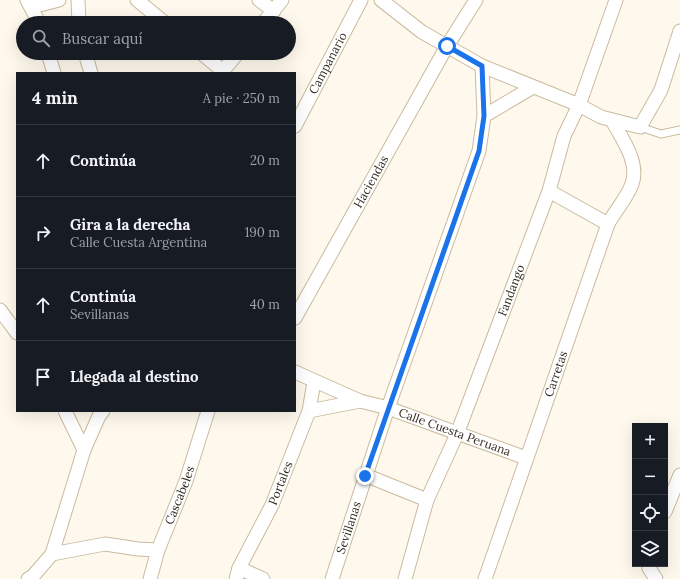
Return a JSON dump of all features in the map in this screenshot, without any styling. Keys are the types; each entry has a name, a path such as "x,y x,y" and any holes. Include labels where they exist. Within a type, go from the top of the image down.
{"street":[{"path":"36,16 29,3 59,0"},
{"path":"78,0 79,16"},
{"path":"137,0 156,16"},
{"path":"260,0 274,11"},
{"path":"269,16 282,0"},
{"name":"Campanario","path":"296,124 361,0"},
{"path":"381,0 422,32 482,66 579,105 601,117 640,127 660,90 680,31"},
{"name":"Haciendas","path":"296,316 447,46 476,0"},
{"name":"Fandango","path":"405,579 427,500 457,434 549,191 564,136 579,105 616,0"},
{"path":"50,60 54,72"},
{"path":"88,60 92,71"},
{"path":"209,60 222,72 232,60"},
{"name":"Sevillanas","path":"332,579 388,408 479,151 484,116 482,66"},
{"path":"484,116 533,87"},
{"name":"Carretas","path":"485,579 608,224 632,184 634,173 632,161 612,120"},
{"path":"549,191 608,224"},
{"path":"0,310 16,332"},
{"name":"Calle Cuesta Peruana","path":"296,373 314,382 360,401 388,408 526,458"},
{"name":"Portales","path":"237,573 272,505 309,411 314,382"},
{"path":"309,411 360,401"},
{"path":"65,412 84,450"},
{"path":"28,579 33,576 52,554 84,450 102,412"},
{"name":"Cascabeles","path":"150,579 158,550 186,481 208,412"},
{"path":"668,505 680,475"},
{"path":"365,476 427,500"},
{"path":"52,554 105,544 158,550"},
{"path":"649,567 656,579"},
{"path":"237,573 263,579"}],"lane":[{"path":"640,127 661,134 680,130"}],"route":[{"path":"365,476 479,151 484,116 482,66 447,46"}]}
